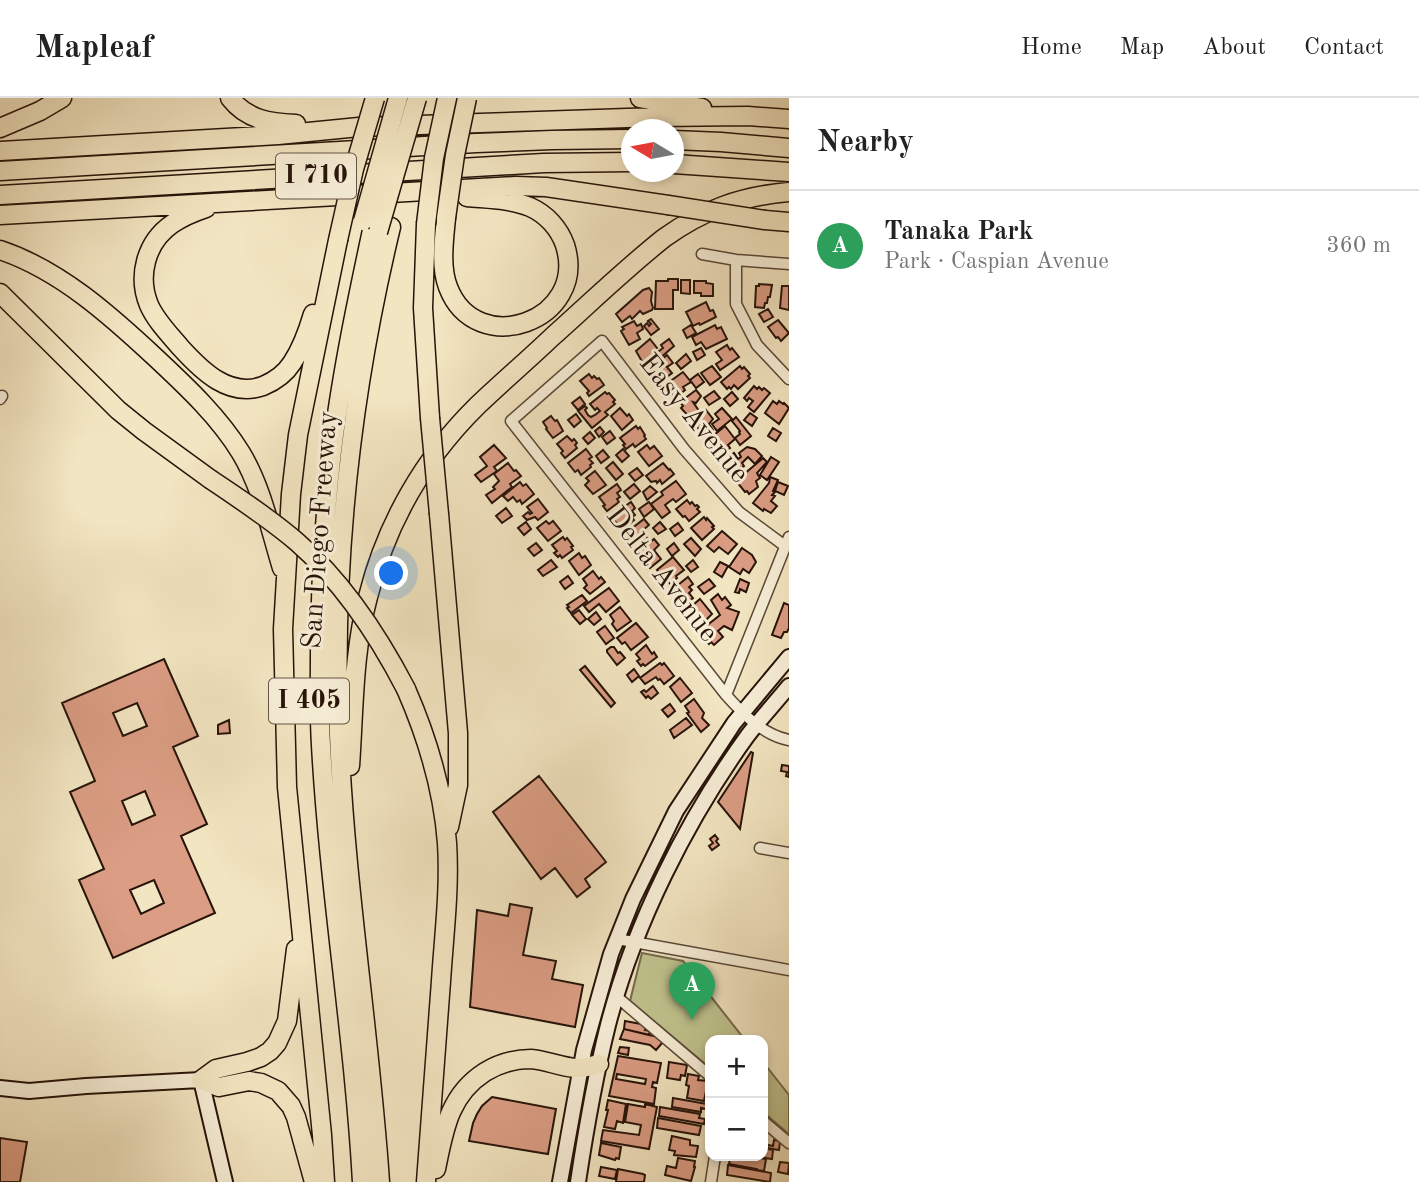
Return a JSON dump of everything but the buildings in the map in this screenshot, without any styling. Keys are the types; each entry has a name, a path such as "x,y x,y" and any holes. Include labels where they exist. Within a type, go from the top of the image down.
{"highway":[{"path":"0,128 40,111 62,98"},
{"path":"230,98 246,114 260,120 359,127"},
{"path":"325,1182 286,772 283,685 285,579 298,435 348,194 375,98"},
{"name":"San Diego Freeway","path":"380,1182 375,1111 345,835 340,760 339,600 350,454 363,359 376,293 376,225 398,98"},
{"path":"362,1182 320,744 323,547 333,446 348,350 376,225 409,98"},
{"path":"369,1182 330,779 327,598 337,462 376,225 417,98"},
{"name":"San Diego Freeway","path":"351,1182 314,797 309,650 314,531 327,406 343,315 428,98"},
{"path":"447,98 434,158 426,225 423,308 458,733 458,785 447,841"},
{"path":"418,191 519,204 530,207 547,218 560,234 568,264 565,284 554,303 542,316 534,320 513,326 491,325 467,314 453,297 445,278 446,218 455,155 467,98"},
{"path":"640,98 748,116"},
{"path":"0,151 278,135 359,127 577,119 748,116 789,119"},
{"name":"I 710","path":"0,171 476,143 621,139"},
{"path":"684,140 789,148"},
{"name":"I 710","path":"0,195 544,163 621,162"},
{"path":"684,165 789,172"},
{"path":"0,215 516,186 546,187 789,222"},
{"path":"345,835 357,664 367,600 390,532 417,480 444,442 477,406 664,238 684,223 719,206 766,194 789,192"},
{"path":"219,203 187,215 161,233 153,243 145,263 144,284 149,306 163,326 189,357 224,385 246,389 261,386 280,376 292,363 307,332 338,240"},
{"path":"0,250 64,282 98,308 159,361 227,432 242,455 260,494 285,579"},
{"path":"0,293 118,410 300,544 342,588 372,629 406,689 427,743 447,841 447,890 425,1182"},
{"path":"201,1080 216,1069 261,1057 277,1043 287,1021 299,918"},
{"path":"432,1182 453,1105 471,1081 496,1066 520,1060 542,1061 580,1069 599,1064"},
{"path":"201,1080 219,1087 249,1081 278,1091 291,1106 296,1117 314,1182"}],"main road":[{"path":"559,1182 580,1069 607,966 633,899 676,811 734,723 789,657"},
{"path":"578,1182 589,1110 609,1023 650,906 692,821 749,734 789,686"},
{"path":"0,1088 29,1091 201,1080 225,1182"}],"street":[{"path":"702,254 789,264"},
{"path":"736,260 736,304 757,345 789,379"},
{"name":"Easy Avenue","path":"511,421 602,341 684,449 739,512 787,541"},
{"name":"Delta Avenue","path":"511,421 726,695 776,738 789,740"},
{"path":"726,695 787,541"},
{"path":"760,848 789,853"},
{"path":"617,939 789,970"},
{"path":"617,997 705,1072"},
{"path":"768,1125 789,1143"},
{"path":"711,1182 714,1161"}],"green space":[{"path":"642,953 683,961 741,1035 705,1035 705,1064 630,1001"},
{"path":"768,1068 789,1095 789,1134 768,1116"}],"place":[{"name":"Tanaka Park","path":"692,1020"}]}
